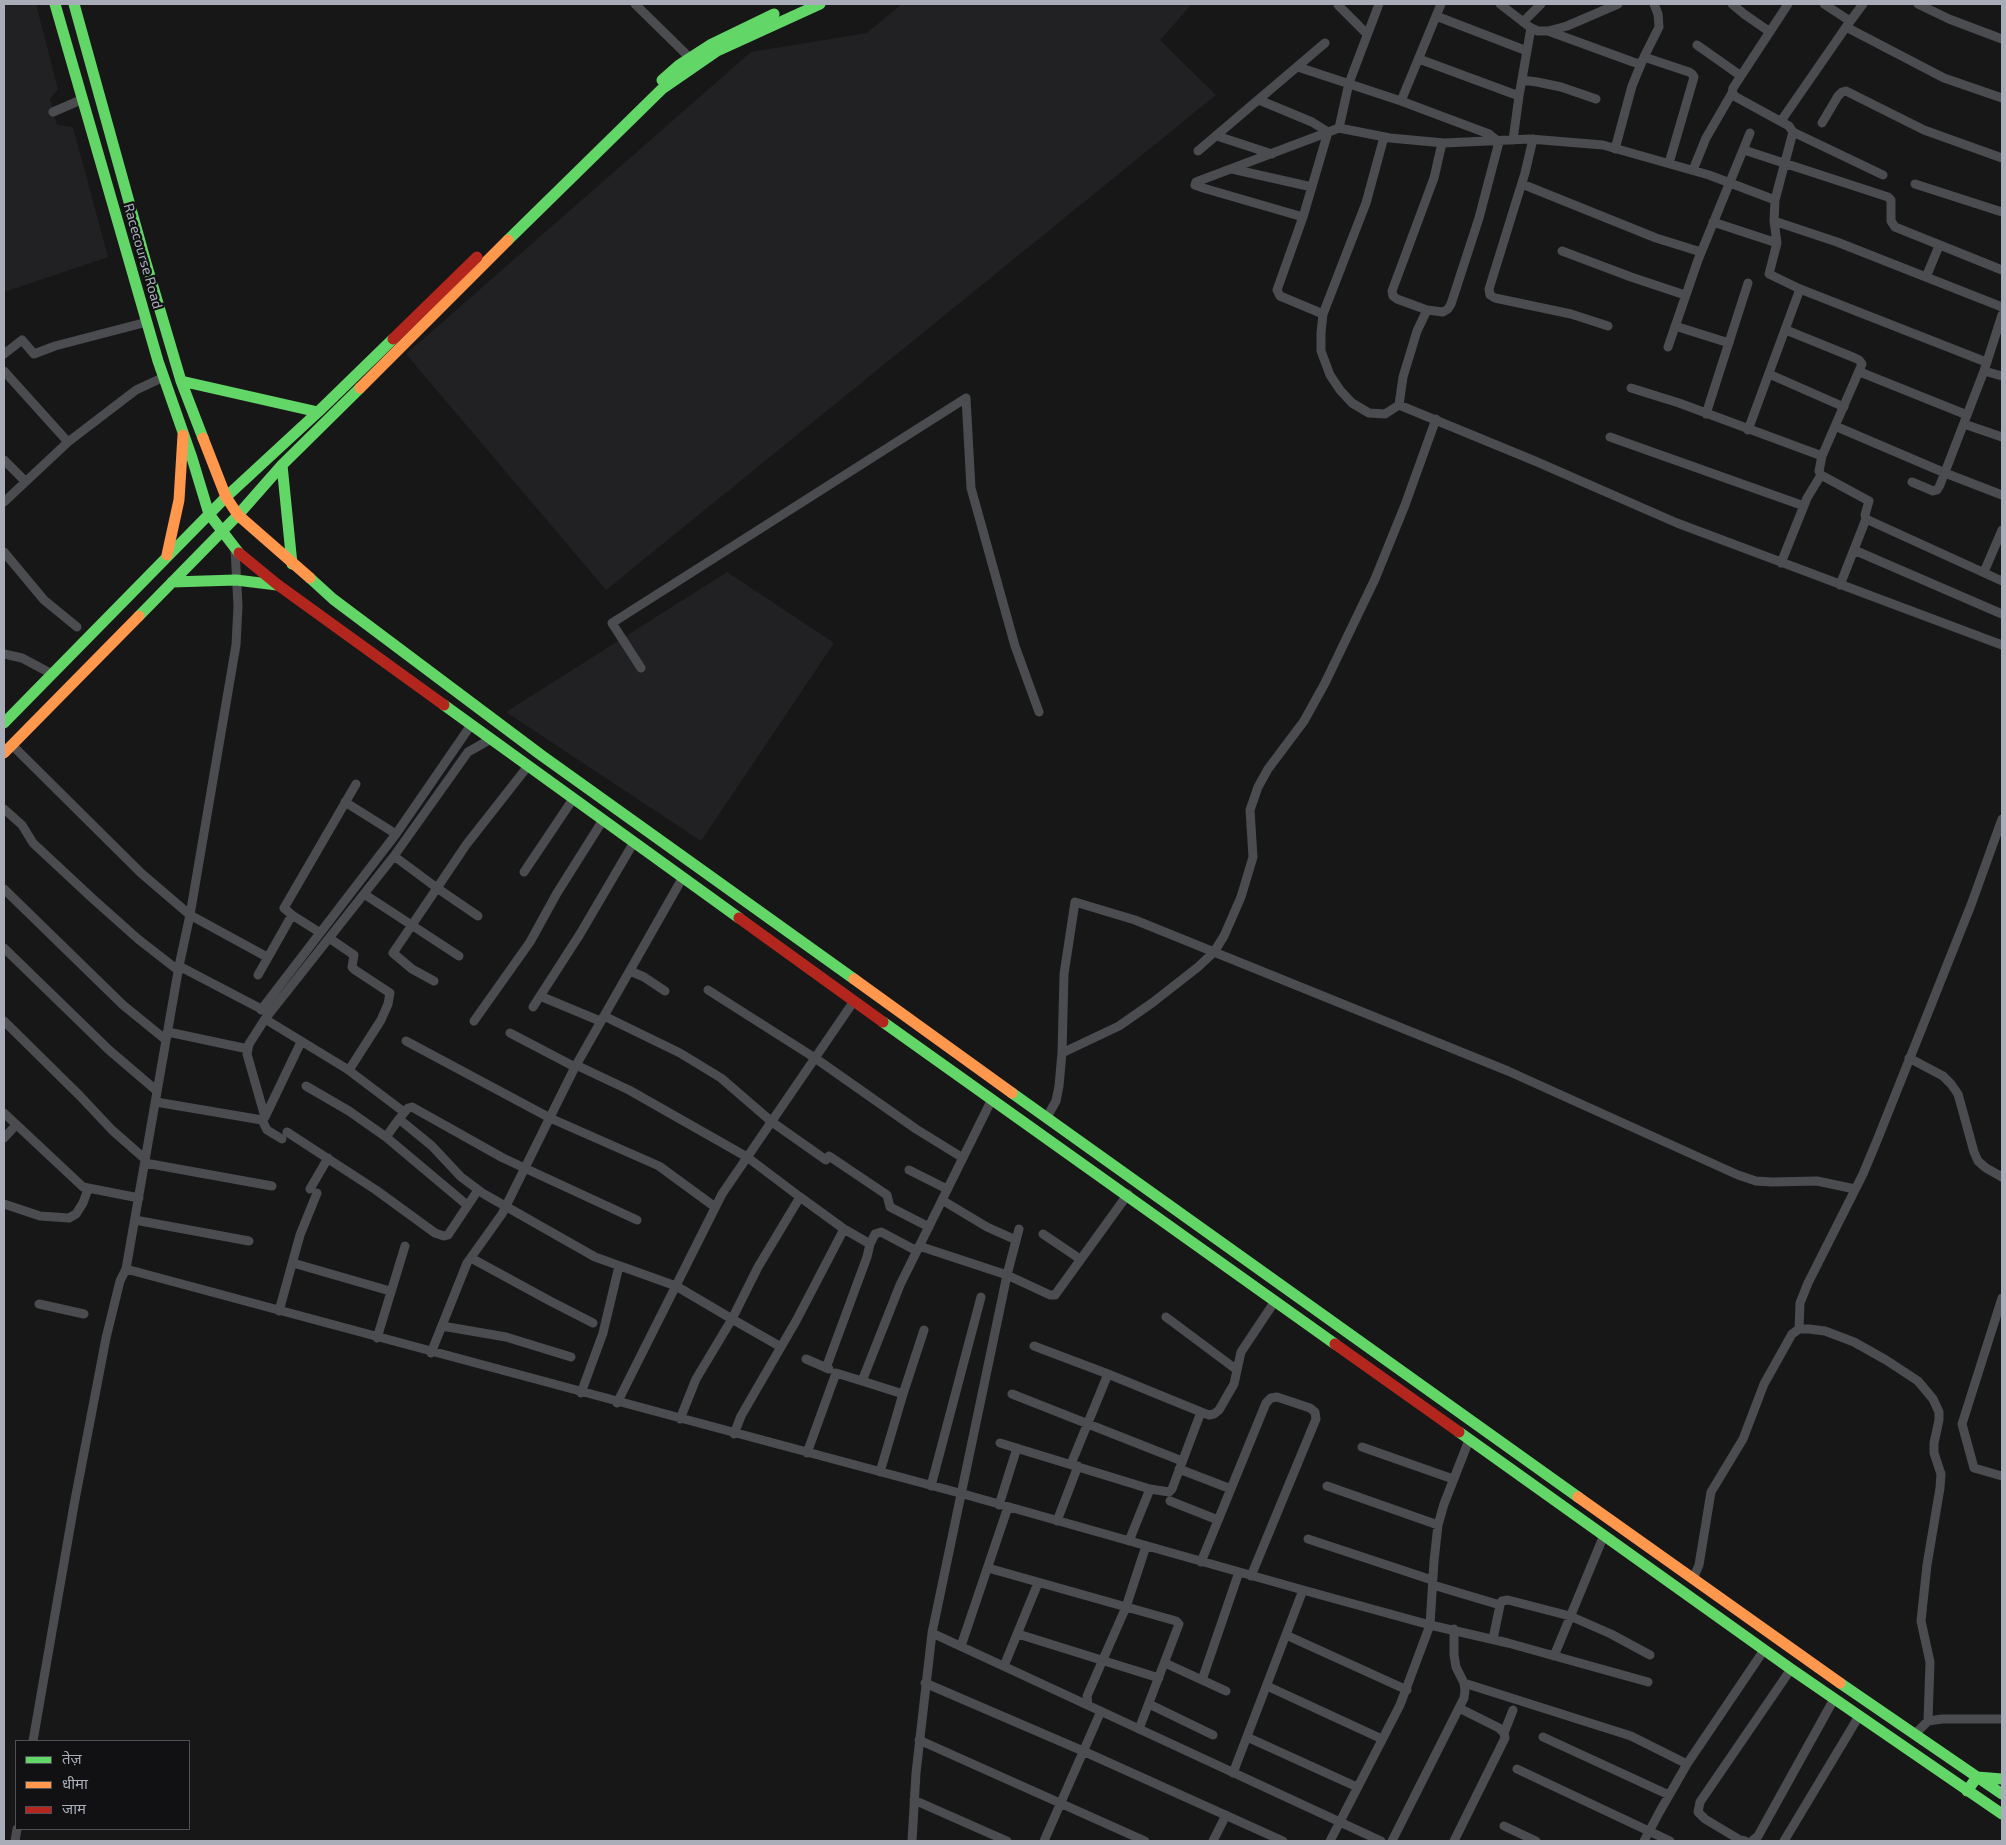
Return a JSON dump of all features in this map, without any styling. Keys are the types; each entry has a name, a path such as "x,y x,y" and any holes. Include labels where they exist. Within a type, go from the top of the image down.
{"main road":[{"name":"Racecourse Road","path":"55,4 164,377 209,514 220,532 234,549 278,585 992,1099 1128,1194 1764,1650 2002,1814"},
{"name":"Racecourse Road","path":"74,4 146,263 182,381 226,497 238,515 333,599 541,755 1398,1370 1693,1579 2002,1794"},
{"path":"4,723 226,497 318,412 573,163 679,65 739,29 798,4"},
{"path":"4,753 238,515 282,465 662,89 717,52 820,4"},
{"path":"182,381 318,412"},
{"path":"167,555 179,500 183,431"},
{"path":"282,465 292,564"},
{"path":"172,582 236,580 278,585"},
{"path":"1967,1790 1977,1776 2002,1779"}],"street":[{"path":"635,4 690,58"},
{"path":"1339,128 1348,83 1379,4"},
{"path":"1401,102 1441,4"},
{"path":"1500,4 1538,31 1548,31 1567,26 1618,4"},
{"path":"1513,140 1527,51 1527,25 1541,4"},
{"path":"1615,149 1632,86 1659,27 1658,14 1654,4"},
{"path":"1732,4 1770,32"},
{"path":"1693,170 1706,138 1733,88 1788,4"},
{"path":"1824,4 1848,24 1944,78 2002,98"},
{"path":"1780,121 1864,4"},
{"path":"1918,4 2002,39"},
{"path":"1338,5 1367,34"},
{"path":"1436,16 1527,51"},
{"path":"1548,31 1633,62 1640,64 1643,59"},
{"path":"1198,151 1325,43"},
{"path":"1697,45 1741,76"},
{"path":"1419,59 1519,96"},
{"path":"1643,59 1689,72 1694,77 1669,163"},
{"path":"1298,67 1489,134 1498,142"},
{"path":"1522,80 1562,87 1596,99"},
{"path":"1822,123 1838,96 1846,91 1924,130 2002,158"},
{"path":"1732,93 1789,126 1793,132 1883,176"},
{"path":"53,112 83,99"},
{"path":"1259,100 1312,122 1328,132"},
{"path":"1303,217 1195,185 1199,180 1339,128 1384,137 1442,143 1533,139 1603,146 1693,170 1776,200"},
{"path":"1323,314 1280,296 1277,290 1303,217 1328,132"},
{"path":"1793,132 1776,200 1774,221 1777,243 1769,274 1800,290 1985,366 2002,376"},
{"path":"1668,347 1701,252 1750,133"},
{"path":"1217,136 1272,154"},
{"path":"1384,137 1366,202 1323,314 1321,351 1330,375 1352,403 1369,413 1385,414 1399,405 1403,377 1417,331 1427,310"},
{"path":"1533,139 1522,184 1489,289 1490,295 1495,298 1563,312 1608,326"},
{"path":"1442,143 1434,178 1392,291 1393,296 1397,299 1427,310 1443,312 1451,304 1479,218 1498,142"},
{"path":"1744,150 1888,197 1891,200 1892,222 1895,227 2002,270"},
{"path":"1230,168 1312,187"},
{"path":"1522,184 1656,238 1701,252"},
{"path":"1915,184 2002,212"},
{"path":"1774,221 1837,242 2002,307"},
{"path":"1713,222 1777,243"},
{"path":"1926,277 1939,246"},
{"path":"1562,251 1631,278 1685,295"},
{"path":"1706,414 1748,283"},
{"path":"1748,430 1800,290"},
{"path":"1912,482 1933,491 1937,490 2001,321"},
{"path":"4,354 22,340 34,354 56,346 147,322"},
{"path":"1676,326 1729,343"},
{"path":"1786,330 1860,360 1862,364 1822,456 1819,471 1821,475 1869,501 1865,515 1866,519 1840,585"},
{"path":"4,371 68,442"},
{"path":"1860,372 2002,437"},
{"path":"1768,374 1844,407"},
{"path":"4,502 68,442 136,390 164,377"},
{"path":"1631,388 1822,456"},
{"path":"641,668 612,623 966,398 971,488 1015,646 1039,712"},
{"path":"1399,405 1436,419 1488,444 1535,462 1677,523 2002,645"},
{"path":"1062,1052 1119,1026 1152,1003 1198,967 1214,952 1224,936 1247,880 1252,857 1250,810 1258,787 1268,769 1304,721 1325,683 1375,579 1405,505 1436,419"},
{"path":"1835,426 2002,495"},
{"path":"1610,437 1804,506"},
{"path":"4,460 25,481"},
{"path":"1782,563 1804,506 1821,475"},
{"path":"1866,519 2002,581"},
{"path":"1984,572 2002,530"},
{"path":"33,1740 74,1505 106,1338 120,1281 126,1269 190,915 236,645 238,606 234,549"},
{"path":"1854,550 2002,614"},
{"path":"4,552 44,600 77,627"},
{"path":"4,654 22,658 52,674"},
{"path":"471,725 396,834 319,932 265,1014 247,1054 266,1130 285,1135 328,1158 435,1233 448,1235 478,1190"},
{"path":"265,1014 329,938 394,856 468,752 491,739"},
{"path":"12,745 140,873 190,915 267,957"},
{"path":"434,981 412,968 393,953 466,844 528,766"},
{"path":"319,932 285,910 285,904 356,784"},
{"path":"524,872 574,798"},
{"path":"345,802 396,834"},
{"path":"4,809 22,825 33,843 138,939 179,968 265,1014 301,1042 350,1070 401,1116 461,1177 478,1190 595,1257 676,1286 781,1347"},
{"path":"474,1021 530,942 557,893 603,820"},
{"path":"1799,1330 1800,1303 1878,1138 1971,905 2002,820"},
{"path":"533,1007 634,842"},
{"path":"394,856 478,916"},
{"path":"431,1353 467,1263 506,1207 576,1066 683,877"},
{"path":"4,889 124,1005 167,1036 248,1049"},
{"path":"364,894 459,956"},
{"path":"1047,1117 1056,1101 1060,1086 1064,974 1075,902 1135,920 1508,1071 1738,1175 1756,1181 1817,1181 1855,1189"},
{"path":"258,975 292,915"},
{"path":"329,938 354,955 352,967 386,990 390,997 382,1020 350,1070"},
{"path":"313,941 322,946"},
{"path":"4,948 109,1050 158,1091"},
{"path":"630,970 665,991"},
{"path":"708,990 815,1058 916,1129 963,1158"},
{"path":"540,996 600,1021 604,1016"},
{"path":"617,1403 722,1194 854,1000"},
{"path":"604,1016 680,1053 721,1078 772,1122 887,1195 890,1207 929,1227"},
{"path":"4,1021 145,1161 272,1186"},
{"path":"510,1033 630,1090 747,1157 844,1229 870,1244"},
{"path":"406,1041 550,1118 659,1166 715,1207"},
{"path":"264,1119 301,1042"},
{"path":"1909,1058 1943,1076 1951,1084 1958,1094 1978,1161 2002,1177"},
{"path":"306,1086 349,1111 386,1137 468,1205"},
{"path":"862,1381 900,1285 992,1099"},
{"path":"156,1102 264,1119"},
{"path":"386,1137 401,1116 412,1107 524,1169 568,1189 589,1196 637,1220"},
{"path":"4,1113 83,1187 139,1198"},
{"path":"4,1138 16,1125"},
{"path":"279,1311 313,1191 328,1158"},
{"path":"909,1170 948,1189"},
{"path":"4,1204 40,1216 69,1218 76,1214 83,1203 88,1189"},
{"path":"826,1368 867,1257 870,1244 876,1234 881,1232 918,1248 1007,1275 1050,1295 1055,1295 1128,1194"},
{"path":"680,1420 696,1379 732,1318 758,1267 800,1197"},
{"path":"942,1200 1016,1240"},
{"path":"135,1220 249,1241"},
{"path":"734,1434 741,1416 781,1347 844,1229"},
{"path":"912,1841 919,1740 932,1633 1007,1275 1019,1229"},
{"path":"1043,1234 1080,1259"},
{"path":"377,1338 405,1246"},
{"path":"471,1258 594,1323"},
{"path":"293,1263 390,1292"},
{"path":"581,1393 603,1333 619,1266"},
{"path":"126,1269 431,1353 880,1472 1430,1625 1493,1639 1648,1682"},
{"path":"931,1486 982,1297"},
{"path":"2002,1298 1962,1424 1974,1468 2002,1476"},
{"path":"1034,1346 1209,1415 1219,1410 1234,1384 1241,1352 1275,1301"},
{"path":"39,1304 84,1314"},
{"path":"1166,1317 1237,1370"},
{"path":"442,1326 506,1337 571,1357"},
{"path":"1693,1579 1699,1565 1711,1492 1742,1439 1774,1364 1792,1334 1799,1330 1809,1329 1840,1336 1886,1360 1918,1381 1933,1399 1939,1412 1934,1453 1940,1474 1940,1488 1927,1565 1921,1621 1930,1662 1928,1721"},
{"path":"880,1472 924,1330"},
{"path":"806,1359 836,1373 904,1394"},
{"path":"807,1453 836,1373"},
{"path":"1057,1521 1088,1423 1108,1374"},
{"path":"1012,1394 1088,1423 1231,1488"},
{"path":"1202,1562 1266,1402 1271,1398 1277,1397 1310,1408 1315,1412 1316,1419 1251,1576"},
{"path":"1000,1443 1169,1492 1172,1489 1201,1412"},
{"path":"1330,1841 1407,1690 1430,1625 1438,1525 1453,1479 1469,1440"},
{"path":"1362,1447 1453,1479"},
{"path":"961,1646 988,1568 1017,1448"},
{"path":"1327,1486 1438,1525"},
{"path":"1130,1541 1150,1488"},
{"path":"1170,1502 1218,1520"},
{"path":"1554,1656 1604,1535"},
{"path":"1308,1539 1500,1605"},
{"path":"1088,1705 1087,1696 1126,1607 1146,1546"},
{"path":"988,1568 1176,1621 1178,1624 1165,1663 1139,1729"},
{"path":"1202,1680 1239,1572"},
{"path":"1004,1666 1038,1582"},
{"path":"1234,1773 1303,1590"},
{"path":"1493,1639 1500,1605 1502,1601 1508,1600 1570,1616 1612,1634 1650,1655"},
{"path":"1392,1841 1459,1708 1465,1690 1464,1683 1456,1667 1454,1629"},
{"path":"932,1633 1380,1841"},
{"path":"1018,1634 1159,1678"},
{"path":"1286,1635 1407,1690"},
{"path":"1644,1841 1687,1764 1764,1650"},
{"path":"1165,1663 1226,1691"},
{"path":"1745,1841 1705,1820 1698,1812 1700,1802 1791,1669"},
{"path":"925,1683 1284,1841"},
{"path":"1464,1683 1631,1736 1687,1764"},
{"path":"1267,1686 1382,1740"},
{"path":"1752,1841 1758,1836 1834,1699"},
{"path":"1149,1704 1214,1735"},
{"path":"1459,1708 1499,1728 1504,1733"},
{"path":"1454,1841 1505,1738 1504,1733 1513,1710"},
{"path":"1044,1841 1102,1711"},
{"path":"1784,1841 1859,1716"},
{"path":"1915,1734 1928,1721 1942,1719 2002,1719"},
{"path":"1247,1737 1358,1787"},
{"path":"1543,1737 1669,1795"},
{"path":"919,1740 1145,1841"},
{"path":"1516,1769 1670,1841"},
{"path":"914,1800 1007,1841"},
{"path":"1213,1841 1226,1815"},
{"path":"1504,1826 1536,1841"}],"shaded area":[{"path":"4,4 36,4 58,89 50,99 57,125 73,127 108,257 4,292"},
{"path":"902,4 1192,4 1160,40 1216,95 606,590 406,354 751,52 867,33"},
{"path":"727,572 834,643 701,841 506,712"}],"traffic: fast":[{"path":"55,4 158,361 192,458 209,514 239,553"},
{"path":"74,4 181,381 203,438"},
{"path":"508,240 662,89 717,51 820,4"},
{"path":"662,80 679,65 710,45 774,14"},
{"path":"4,723 226,497 393,339"},
{"path":"181,381 318,412"},
{"path":"139,616 238,515 282,465 360,388"},
{"path":"282,465 292,564"},
{"path":"310,578 333,599 541,755 854,979"},
{"path":"172,582 236,580 277,585"},
{"path":"444,705 739,918"},
{"path":"883,1022 1335,1344"},
{"path":"1012,1093 1578,1497"},
{"path":"1459,1432 1791,1669 2002,1814"},
{"path":"1840,1683 2002,1794"},
{"path":"1967,1791 1977,1777 2002,1779"}],"traffic: slow":[{"path":"360,388 508,240"},
{"path":"167,555 179,500 183,435"},
{"path":"203,438 226,497 238,515 310,578"},
{"path":"4,753 139,616"},
{"path":"854,979 1012,1093"},
{"path":"1578,1497 1840,1683"}],"traffic: jam":[{"path":"393,339 477,257"},
{"path":"239,553 278,585 444,705"},
{"path":"739,918 883,1022"},
{"path":"1335,1344 1459,1432"}]}
